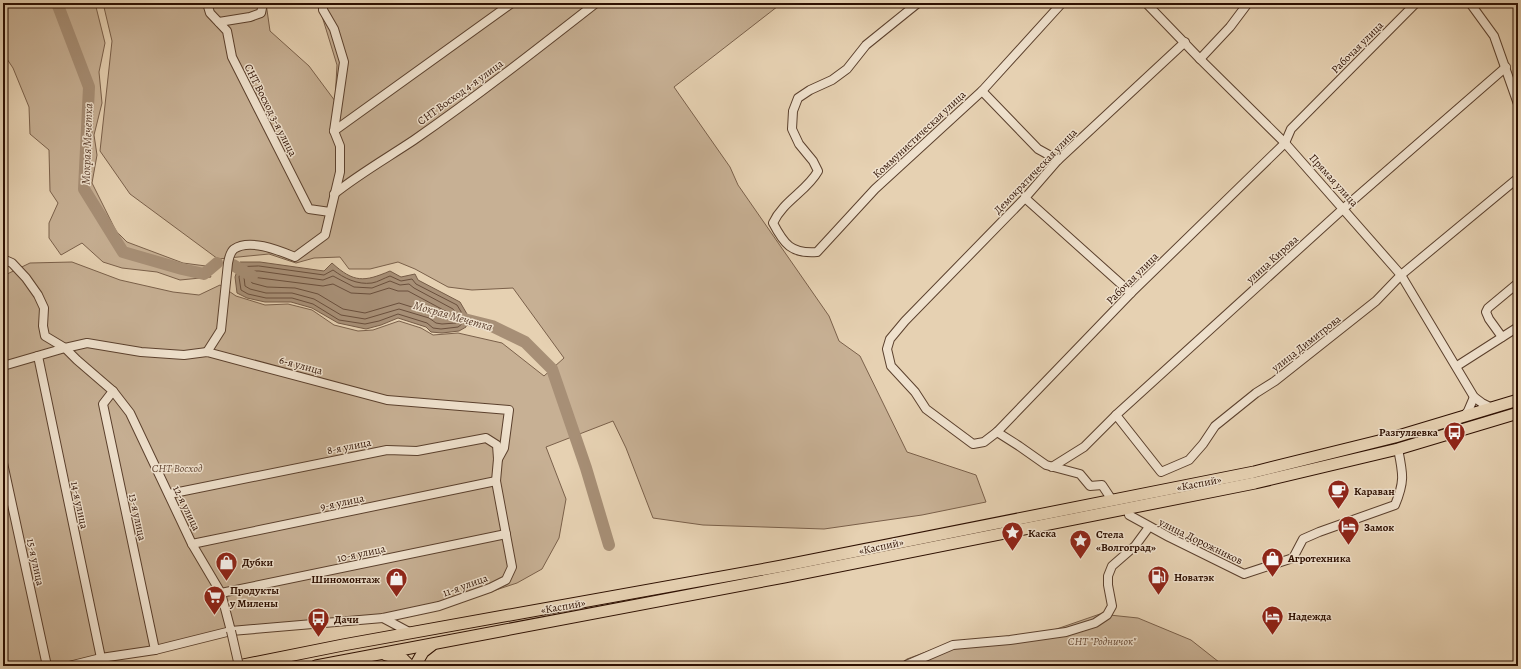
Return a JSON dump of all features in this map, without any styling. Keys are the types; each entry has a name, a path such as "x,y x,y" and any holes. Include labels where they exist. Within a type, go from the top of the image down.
{"highway":[{"name":"«Каспий»","path":"238,666 782,566 1254,472 1395,437 1518,400"},
{"name":"«Каспий»","path":"316,666 1117,512 1128,512 1255,484 1398,449 1518,413"},
{"path":"415,666 423,652 433,644"},
{"path":"383,654 403,659 410,666"}],"street":[{"name":"СНТ Восход 3-я улица","path":"207,3 210,13 227,31 232,57 309,209 330,212"},
{"path":"219,22 250,17 261,13 263,3"},
{"path":"208,352 221,330 228,263 230,254 235,248 249,244 272,248 295,258 325,235 340,172 340,146 334,131 344,62 334,29 323,10 323,3"},
{"path":"334,131 512,3"},
{"name":"СНТ Восход 4-я улица","path":"334,194 354,178 426,131 526,58 596,3"},
{"name":"Коммунистическая улица","path":"918,3 866,44 847,69 832,80 810,90 798,98 793,111 792,129 799,144 818,171 812,181 778,212 773,223 782,240 793,250 805,253 817,252 875,189 982,91 1062,3"},
{"name":"Прямая улица","path":"1146,3 1285,143 1344,208 1401,275 1457,366 1474,397"},
{"path":"1200,59 1230,27 1248,3"},
{"name":"Рабочая улица","path":"905,321 890,339 887,349 891,366 915,392 926,410 973,444 984,442 997,432 1131,293 1285,143 1291,128 1416,3"},
{"path":"1470,3 1494,36 1506,66 1518,104"},
{"name":"Демократическая улица","path":"905,321 1025,198 1058,160 1185,42"},
{"name":"улица Кирова","path":"1052,466 1084,446 1344,208 1506,66"},
{"path":"982,91 1038,149 1058,160"},
{"name":"улица Димитрова","path":"1116,416 1160,472 1189,460 1215,426 1376,302 1401,275 1518,178"},
{"path":"1025,198 1131,293"},
{"name":"12-я улица","path":"3,260 12,263 26,278 38,295 44,308 43,326 45,336 65,348 114,391 130,413 192,544 221,593 238,666"},
{"path":"1502,337 1489,319 1486,312 1488,308 1518,283"},
{"path":"1457,366 1518,327"},
{"name":"6-я улица","path":"38,356 88,343 141,352 184,355 208,352 387,400 509,410 504,448 498,459"},
{"path":"3,366 38,356"},
{"name":"14-я улица","path":"38,356 100,658"},
{"name":"13-я улица","path":"114,391 103,404 155,650"},
{"path":"1464,416 1468,412 1474,397 1492,408"},
{"path":"997,432 1046,465 1080,474 1090,486 1102,485 1112,500"},
{"name":"8-я улица","path":"168,494 387,450 417,451 486,438 497,445 498,459 496,482"},
{"name":"улица Дорожников","path":"1128,512 1149,527 1244,574 1293,558 1303,539 1395,505 1400,493 1403,476 1398,449"},
{"name":"15-я улица","path":"3,463 47,666"},
{"name":"11-я улица","path":"69,666 100,658 155,650 231,631 383,618 438,606 490,588 506,580 512,567 496,482"},
{"name":"9-я улица","path":"192,544 496,482"},
{"path":"904,666 953,645 1010,640 1066,632 1094,623 1107,615 1112,606 1108,585 1108,576 1112,566 1135,546 1149,527"},
{"name":"10-я улица","path":"221,593 506,534"},
{"path":"383,618 411,633"}],"green space":[{"path":"3,3 95,3 105,43 99,72 102,103 94,135 97,155 92,183 116,231 127,242 183,263 206,266 211,277 180,280 157,272 122,268 103,262 82,243 61,255 49,238 49,223 58,203 50,191 49,150 30,134 29,107 13,68 3,53"},
{"name":"СНТ Восход","path":"103,3 266,3 270,31 309,66 335,101 337,65 318,3 782,3 674,87 730,167 738,185 829,316 839,341 860,356 907,452 976,475 986,502 922,515 824,529 703,525 653,518 626,448 613,421 546,447 566,499 559,538 542,569 517,583 441,608 240,631 81,666 3,666 3,276 30,263 72,262 120,280 173,292 199,295 220,285 236,296 265,305 288,304 312,310 334,325 358,331 373,330 399,321 421,328 433,335 458,333 502,343 544,376 564,358 513,288 472,290 448,287 415,269 398,262 370,269 349,269 340,257 314,258 296,263 269,254 218,259 130,194 100,151 112,41"},
{"name":"СНТ \"Родничок\"","path":"1100,614 1138,618 1191,640 1224,666 897,666 907,659 953,642 1048,632"}],"water":[{"path":"240,262 260,262 324,271 332,263 347,274 360,279 366,279 390,271 401,277 415,274 418,280 460,302 467,314 466,327 459,331 442,333 431,332 426,327 398,318 366,329 338,323 312,308 291,302 265,302 247,298 237,293 235,277"}],"waterway":[{"name":"Мокрая Мечетка","path":"57,3 89,87 84,189 123,252 204,274 217,263"},
{"name":"Мокрая Мечетка","path":"233,265 252,276"},
{"name":"Мокрая Мечетка","path":"452,316 492,326 525,342 552,369 586,468 609,545"}],"place":[{"name":"Разгуляевка","path":"1454,452"},
{"name":"Караван","path":"1339,510"},
{"name":"Замок","path":"1349,546"},
{"name":"Каска","path":"1013,552"},
{"name":"Стела «Волгоград»","path":"1080,560"},
{"name":"Агротехника","path":"1272,578"},
{"name":"Дубки","path":"227,582"},
{"name":"Новатэк","path":"1158,596"},
{"name":"Шиномонтаж","path":"396,598"},
{"name":"Продукты у Милены","path":"215,616"},
{"name":"Надежда","path":"1272,636"},
{"name":"Дачи","path":"318,638"}]}
